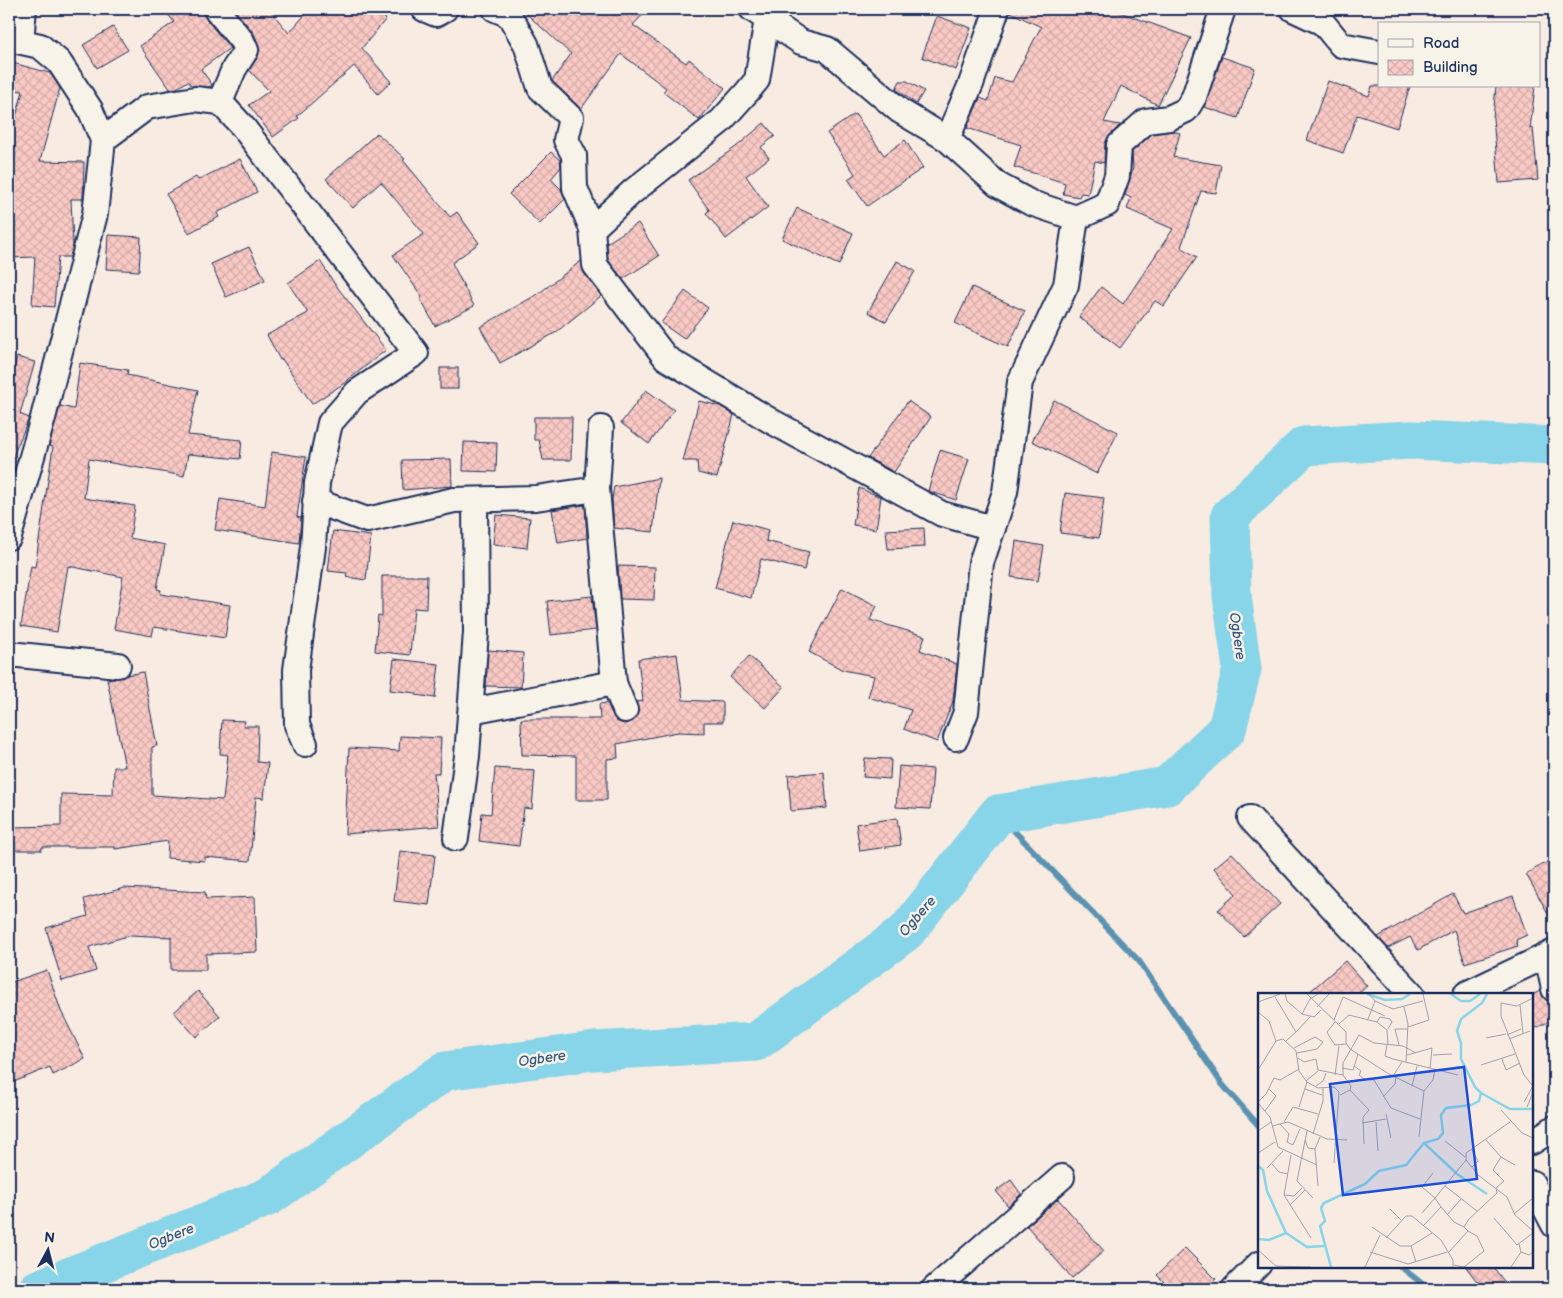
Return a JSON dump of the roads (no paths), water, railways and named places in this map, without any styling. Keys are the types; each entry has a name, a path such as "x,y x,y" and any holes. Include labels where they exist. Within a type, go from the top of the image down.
{"street":[{"path":"216,9 242,41 246,50 234,70 220,102"},
{"path":"424,9 436,14 445,9"},
{"path":"495,9 510,15 526,44 540,88 571,118 566,140 574,154 575,188 592,229 595,265 666,358 771,421 942,514 993,528"},
{"path":"947,138 971,84 997,9"},
{"path":"759,14 801,42 827,48 900,111 947,138 998,185 1031,203 1076,218 1107,204 1117,176 1119,146 1146,121 1169,118 1186,110 1194,97 1223,9"},
{"path":"1293,9 1323,23 1341,45 1378,52"},
{"path":"9,537 43,418 95,214 103,140 90,109 59,62 40,46 15,40 25,10"},
{"path":"592,229 632,192 721,121 757,80 759,14"},
{"path":"103,140 147,107 195,99 220,102 243,127 416,353 357,392 330,423 317,482 312,547 296,670 297,725 305,744"},
{"path":"956,738 966,712 981,563 1005,492 1020,382 1066,285 1076,218"},
{"path":"601,428 598,489 614,682 625,710"},
{"path":"315,501 367,520 454,500 536,498 598,489"},
{"path":"456,838 470,711 476,632 476,500"},
{"path":"9,654 118,665"},
{"path":"470,711 614,682"},
{"path":"1250,818 1411,993"},
{"path":"1468,993 1551,954 1554,989"},
{"path":"1533,1141 1554,1128"},
{"path":"934,1289 1062,1177"},
{"path":"1533,1184 1554,1225"},
{"path":"1234,1289 1258,1265"}],"waterway":[{"name":"Ogbere","path":"38,1289 268,1197 445,1071 594,1051 756,1042 906,932 998,814 1167,786 1227,729 1242,669 1232,596 1230,516 1304,446 1411,440 1554,446"},
{"path":"998,814 1139,961 1222,1084 1258,1125"},
{"path":"1402,1268 1429,1289"}]}
